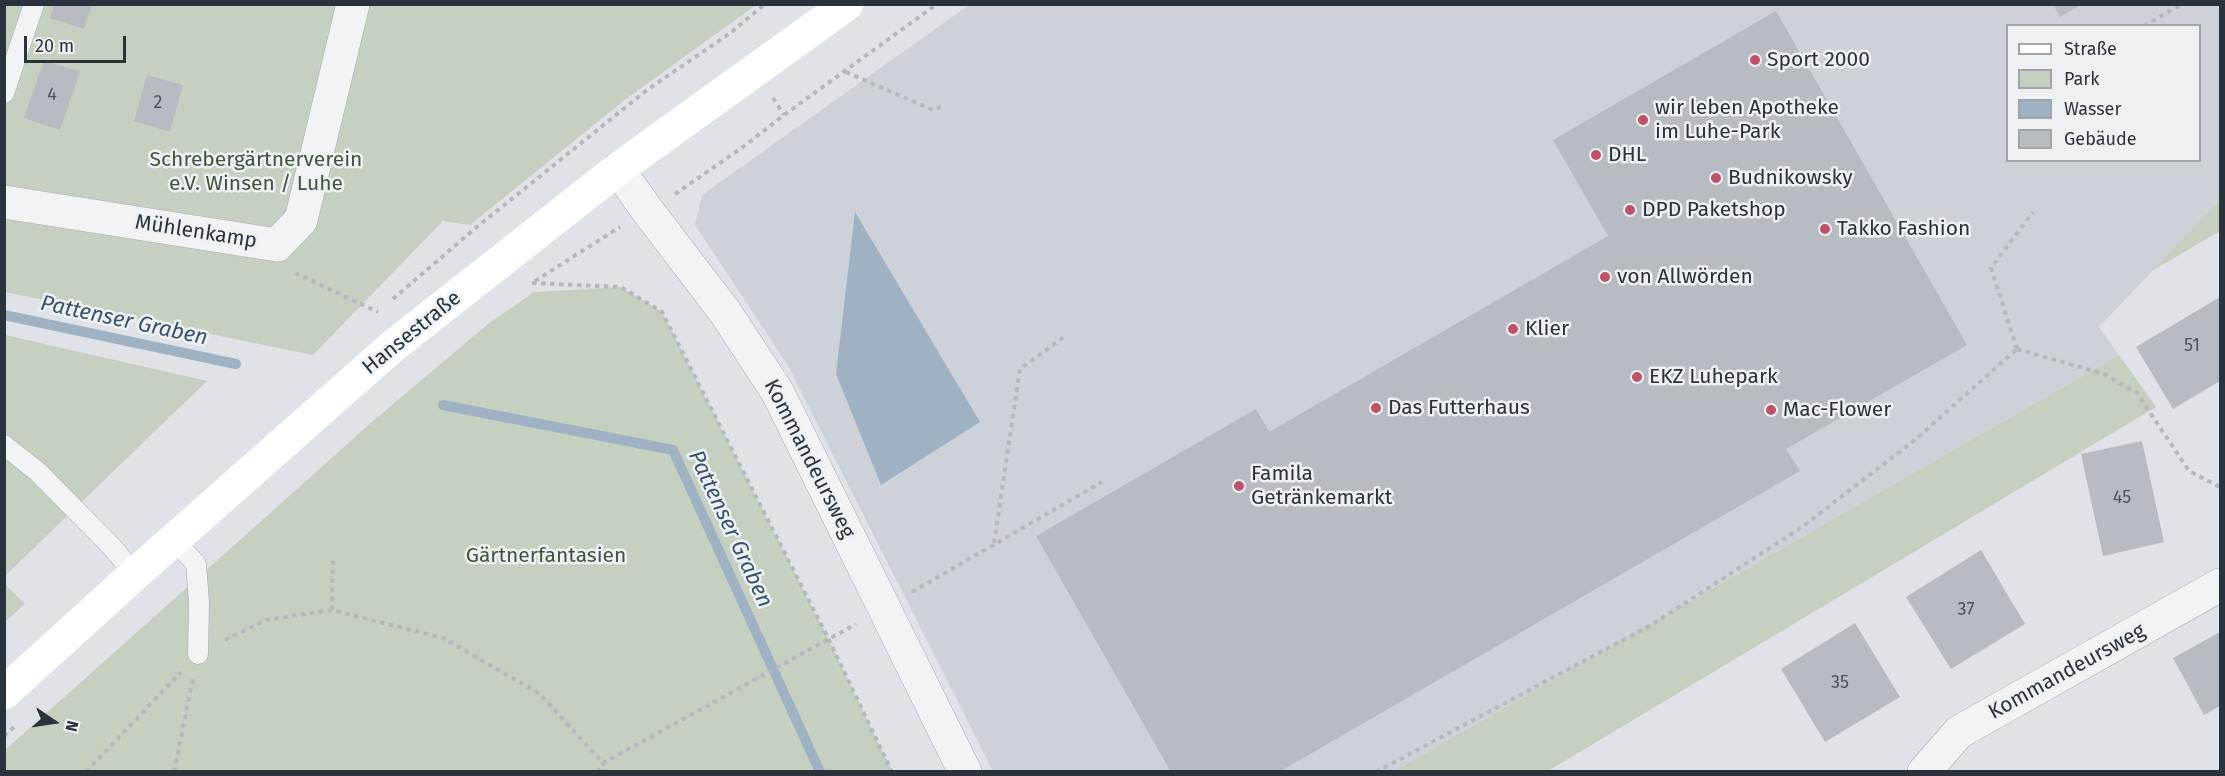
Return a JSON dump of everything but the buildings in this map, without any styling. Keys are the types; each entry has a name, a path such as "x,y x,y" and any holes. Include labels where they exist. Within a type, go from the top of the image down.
{"main road":[{"name":"Hansestraße","path":"4,693 393,346 618,169 847,4"}],"street":[{"name":"Mühlenkamp","path":"4,202 277,245 301,220 353,4"},
{"name":"Kommandeursweg","path":"618,169 646,210 725,312 778,393 965,771"},
{"name":"Kommandeursweg","path":"1924,771 1959,732 2220,585"}],"lane":[{"path":"4,93 34,4"},
{"path":"4,446 38,472 112,547 135,574"},
{"path":"175,541 196,564 199,602 198,654"}],"path":[{"path":"729,34 765,4"},
{"path":"892,771 829,640 662,312 621,287 532,283 646,210 687,187 937,4"},
{"path":"2147,24 2182,4"},
{"path":"845,72 933,110 943,106"},
{"path":"2017,349 1991,268 2033,212"},
{"path":"277,245 282,268 378,312"},
{"path":"994,544 1020,369 1064,337"},
{"path":"2017,349 2104,374 2137,393 2188,471 2220,487"},
{"path":"1376,771 1653,624 1802,527 1917,439 2017,349"},
{"path":"597,771 603,764 829,640 1102,482"},
{"path":"332,610 333,560"},
{"path":"86,771 198,654 266,620 332,610 443,638 540,694 607,771"},
{"path":"174,771 198,654"}],"shaded area":[{"path":"969,5 2220,5 2220,200 2099,327 2119,355 1394,771 993,771 787,364 695,225 702,195"}],"green space":[{"name":"Schrebergärtnerverein e.V. Winsen / Luhe","path":"4,5 756,5 626,99 470,225 443,221 313,355 5,292"},
{"path":"2220,200 2220,231 2152,271"},
{"name":"Gärtnerfantasien","path":"621,287 662,312 829,640 892,771 5,772 4,751 373,421 488,324 534,292"},
{"path":"5,335 207,381 5,576"},
{"path":"2119,355 2156,407 1548,771 1394,771"},
{"path":"4,583 25,604 5,622 4,622"}],"water":[{"path":"855,212 980,422 881,485 836,374"}],"waterway":[{"name":"Pattenser Graben","path":"4,315 236,364"},
{"name":"Pattenser Graben","path":"443,405 673,450 820,772"}],"place":[{"name":"Sport 2000","path":"1755,60"},
{"name":"wir leben Apotheke im Luhe-Park","path":"1643,120"},
{"name":"DHL","path":"1596,155"},
{"name":"Budnikowsky","path":"1716,178"},
{"name":"DPD Paketshop","path":"1630,210"},
{"name":"Takko Fashion","path":"1825,229"},
{"name":"von Allwörden","path":"1605,277"},
{"name":"Klier","path":"1513,329"},
{"name":"EKZ Luhepark","path":"1637,377"},
{"name":"Das Futterhaus","path":"1376,408"},
{"name":"Mac-Flower","path":"1771,410"},
{"name":"Famila Getränkemarkt","path":"1239,486"}]}
